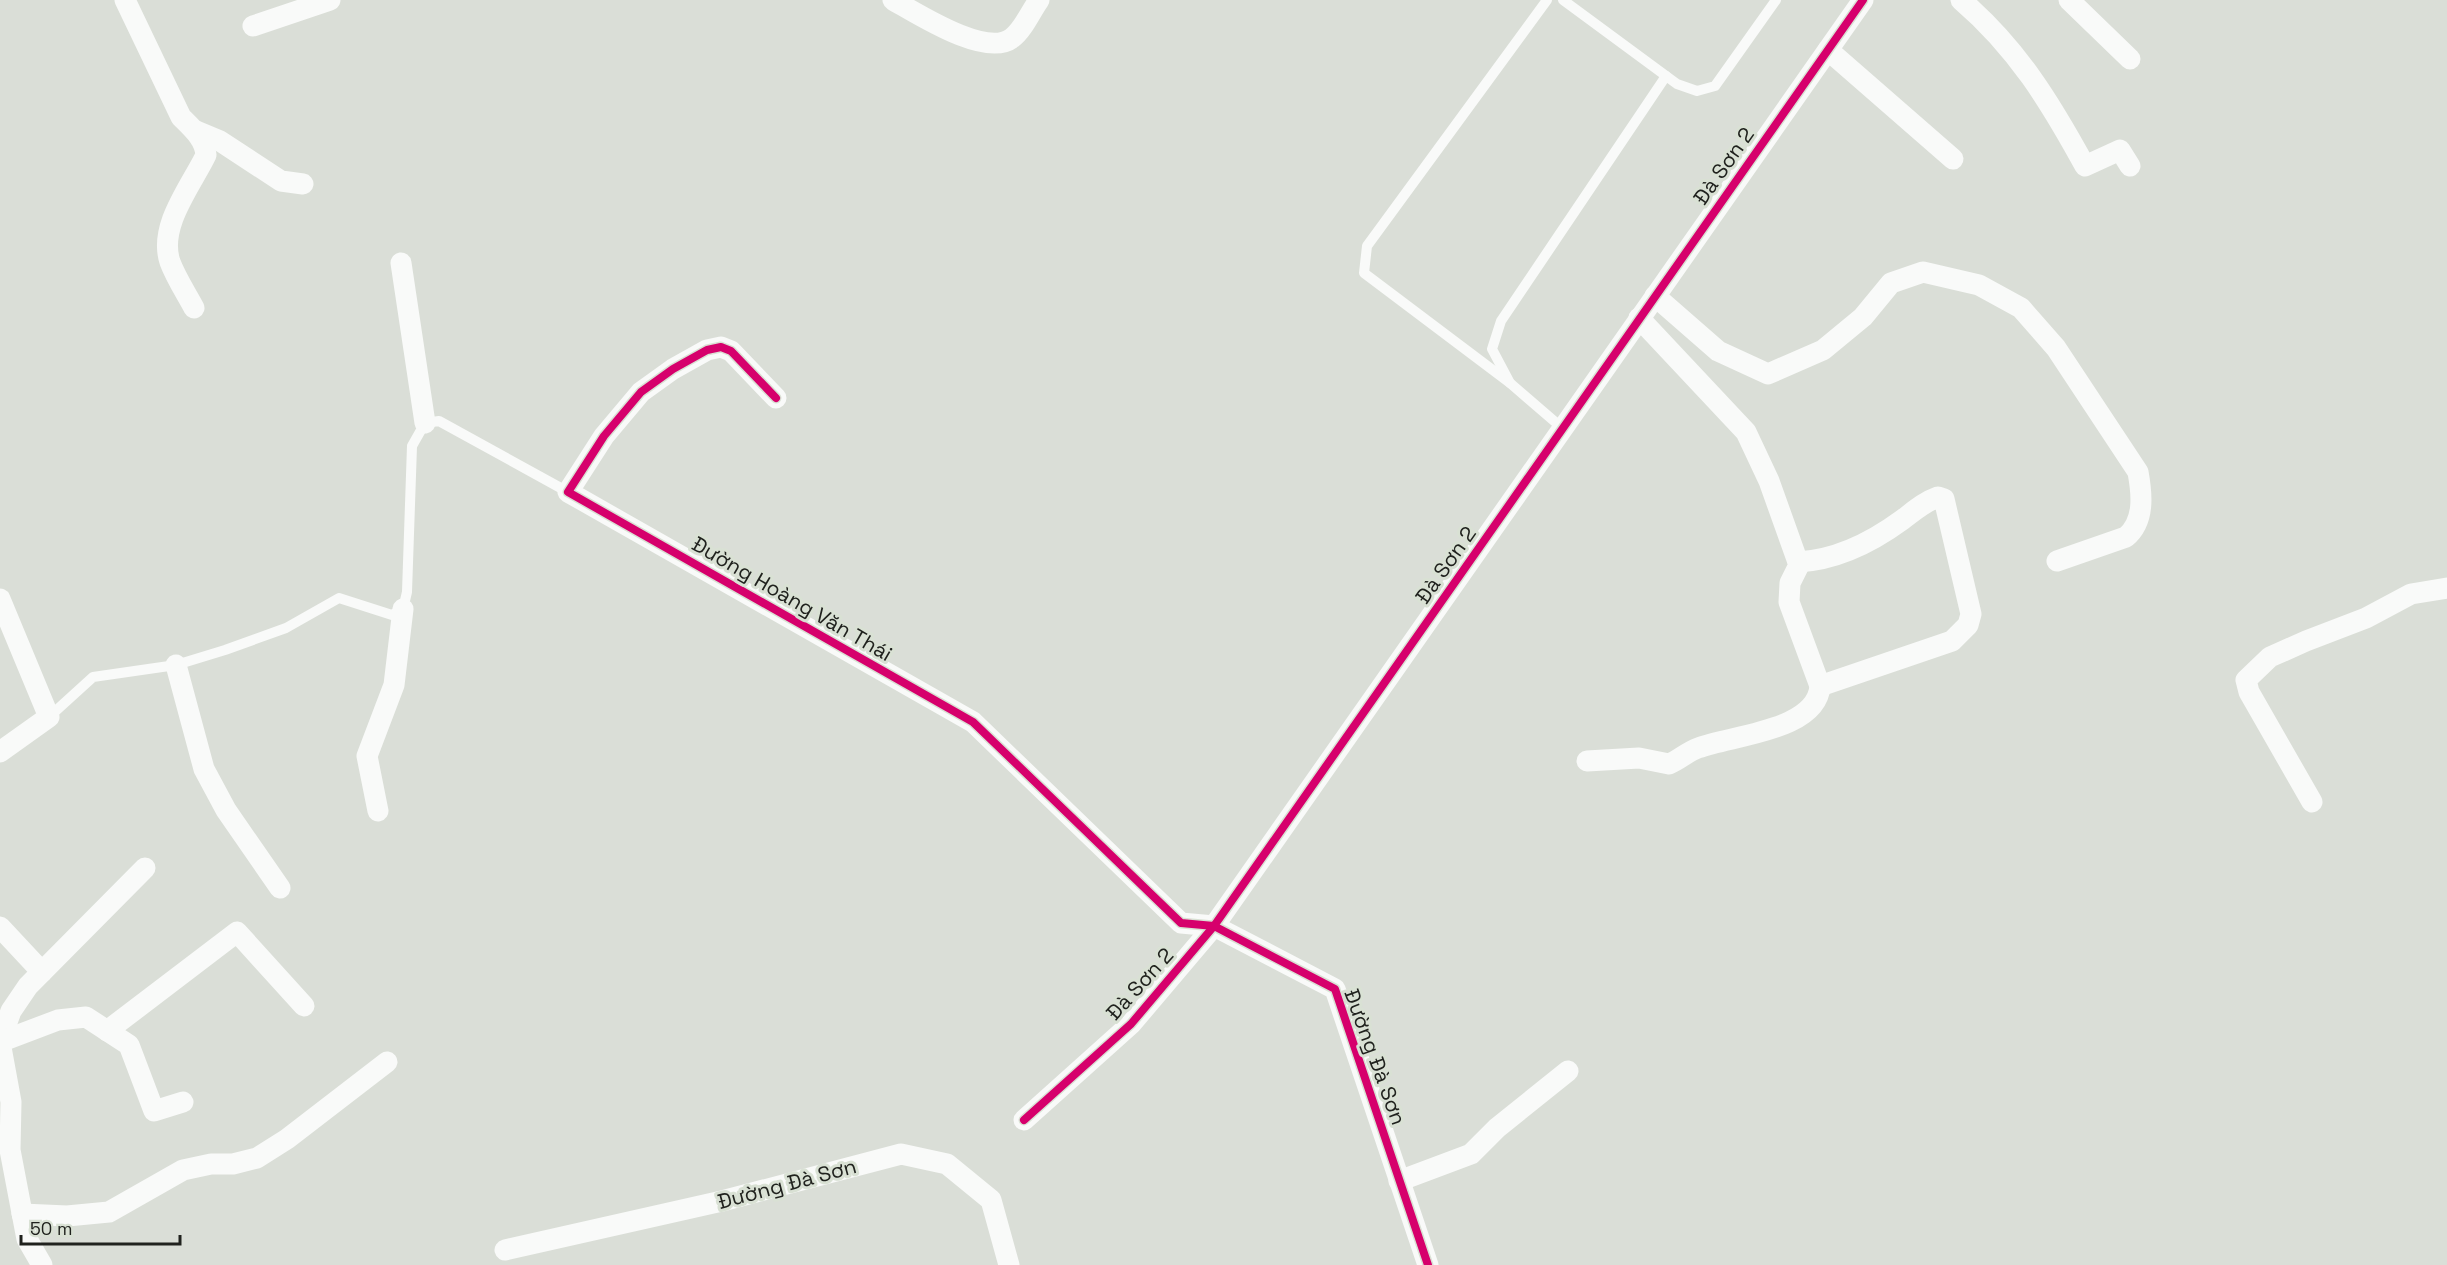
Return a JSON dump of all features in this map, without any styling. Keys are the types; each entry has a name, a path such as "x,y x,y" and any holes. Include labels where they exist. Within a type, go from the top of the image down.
{"street":[{"path":"125,0 181,117 196,131 206,148 206,155 170,224 167,242 170,262 194,308"},
{"path":"253,26 330,0"},
{"path":"893,0 978,42 997,44 1012,38 1039,0"},
{"name":"Đà Sơn 2","path":"1024,1120 1131,1024 1214,926 1470,562 1561,427 1863,0"},
{"path":"1960,0 1979,15 2030,71 2085,166 2120,150 2130,166"},
{"path":"2069,0 2130,59"},
{"path":"1828,50 1953,159"},
{"path":"196,131 220,141 281,181 303,184"},
{"path":"401,263 425,423"},
{"path":"1655,296 1718,351 1768,374 1823,350 1863,317 1891,283 1923,272 1979,285 2021,308 2056,348 2138,472 2141,486 2140,514 2135,530 2120,540 2057,561"},
{"path":"1587,760 1639,758 1669,764 1698,748 1793,722 1815,704 1821,686 1789,602 1790,582 1798,562 1769,481 1746,432 1639,318"},
{"path":"568,492 604,436 641,392 673,369 707,350 721,347 731,351 776,398"},
{"name":"Đường Hoàng Văn Thái","path":"568,492 973,722 1181,923 1214,926"},
{"path":"1798,562 1818,561 1868,542 1924,503 1938,497 1944,499 1971,614 1968,625 1952,641 1821,686"},
{"path":"2312,802 2249,692 2246,680 2270,657 2366,618 2411,594 2447,588"},
{"path":"0,599 49,717 0,752"},
{"path":"378,811 367,756 394,685 404,609"},
{"path":"176,665 204,769 226,810 280,888"},
{"path":"42,1265 27,1239 10,1150 11,1102 1,1033 11,1011 42,972 145,868"},
{"name":"Đường Đà Sơn","path":"1214,926 1335,989 1428,1265"},
{"path":"0,927 42,972"},
{"path":"107,1031 237,932 304,1006"},
{"path":"1,1033 58,1020 86,1017 129,1045 154,1111 183,1102"},
{"path":"22,1214 67,1216 109,1212 183,1170 211,1164 233,1164 257,1158 287,1139 387,1062"},
{"path":"1400,1180 1471,1154 1497,1128 1568,1071"},
{"name":"Đường Đà Sơn","path":"505,1250 722,1201 902,1154 947,1164 991,1200 1009,1265"}],"lane":[{"path":"1546,0 1367,246 1364,273 1509,383 1561,427"},
{"path":"1563,0 1677,84 1697,91 1715,86 1776,0"},
{"path":"1509,383 1492,349 1501,321 1666,76"},
{"path":"49,717 93,677 176,665 286,628 339,598 392,615 404,609 407,592 412,446 425,423 439,421 568,492"}],"cycle path":[{"path":"1024,1120 1131,1024 1214,926 1863,0"},
{"path":"776,398 731,351 721,347 707,350 673,369 641,392 604,436 568,492 973,722 1181,923 1214,926 1335,989 1428,1265"}]}
